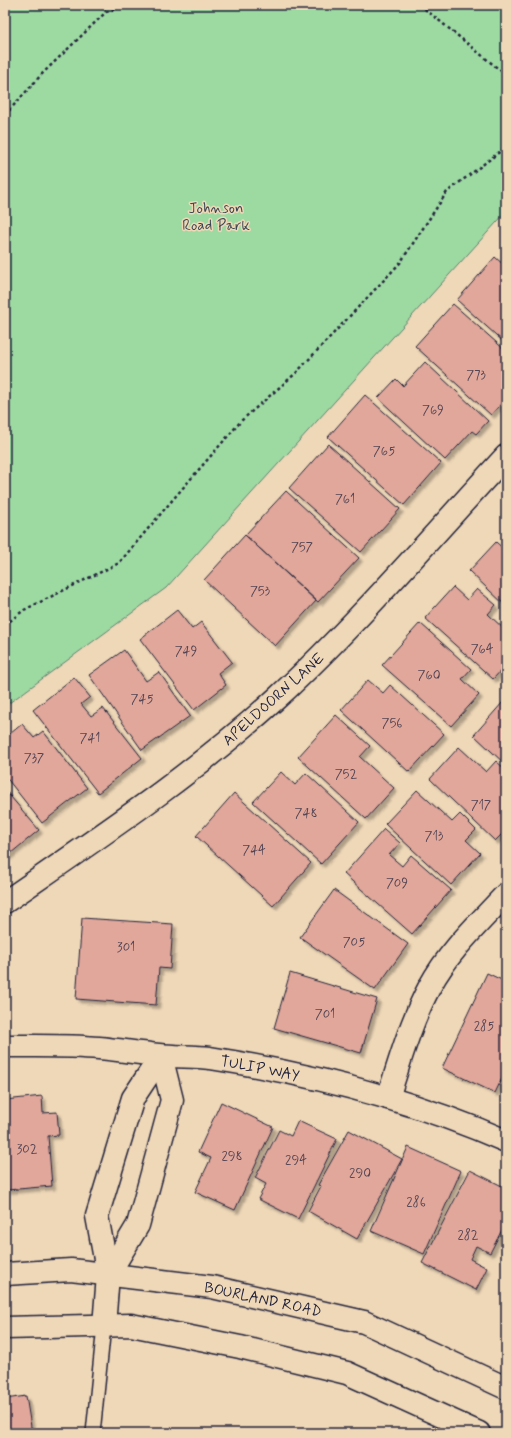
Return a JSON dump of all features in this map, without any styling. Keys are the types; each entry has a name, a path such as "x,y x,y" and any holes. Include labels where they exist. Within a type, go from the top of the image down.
{"street":[{"name":"APELDOORN LANE","path":"5,902 155,798 229,740 278,697 359,616 506,456"},
{"path":"388,1098 417,1011 430,985 464,939 506,894"},
{"name":"TULIP WAY","path":"5,1046 98,1048 161,1056 208,1058 269,1068 328,1081 388,1098 440,1115 506,1141"},
{"path":"104,1326 108,1275 97,1216 133,1098 161,1056"},
{"path":"108,1275 138,1225 172,1100 161,1056"},
{"name":"BOURLAND ROAD","path":"5,1274 71,1270 212,1287 364,1322 506,1388"},
{"path":"5,1328 131,1325 240,1347 347,1373 479,1433"}],"lane":[{"path":"93,1433 104,1326"}],"path":[{"path":"102,5 106,12"},
{"path":"5,115 42,74 106,12 125,5"},
{"path":"420,5 506,75"},
{"path":"5,625 24,610 119,563 175,496 242,420 296,373 400,263 447,192 506,147"}],"green space":[{"name":"Johnson Road Park","path":"5,5 506,5 506,212 166,588 5,706"}],"building":[{"path":"495,257 506,267 506,344 457,300"},
{"path":"453,304 506,351 506,398 491,415 415,346"},
{"path":"425,362 488,421 476,434 472,431 445,460 378,398 396,379 403,386"},
{"path":"365,395 441,463 404,505 328,437"},
{"path":"328,444 400,509 361,552 289,488"},
{"path":"286,491 359,558 318,602 245,535"},
{"path":"245,535 316,601 275,646 204,580"},
{"path":"496,542 506,551 506,606 469,571"},
{"path":"453,587 467,600 477,589 496,605 488,614 506,631 506,665 493,679 425,618"},
{"path":"177,610 192,629 201,622 232,662 218,673 226,685 194,710 140,639"},
{"path":"420,623 471,669 462,679 479,695 451,726 382,665"},
{"path":"124,650 146,681 159,672 190,716 142,750 89,675"},
{"path":"74,677 90,697 81,704 91,716 103,708 142,758 98,793 33,710"},
{"path":"368,680 383,693 390,685 444,734 409,772 341,710"},
{"path":"503,702 506,705 506,765 474,735"},
{"path":"336,715 370,746 360,757 394,788 366,819 298,757"},
{"path":"22,724 34,738 43,731 87,788 42,823 5,776 5,738"},
{"path":"459,747 486,772 496,761 506,770 506,830 495,841 430,779"},
{"path":"281,772 295,785 306,773 359,822 321,864 253,802"},
{"path":"5,790 39,830 5,858"},
{"path":"417,790 452,822 460,814 476,830 466,840 480,853 451,885 385,824"},
{"path":"234,793 311,863 273,906 196,836"},
{"path":"384,829 400,843 389,855 402,866 411,855 451,890 412,934 344,874"},
{"path":"334,890 408,944 375,990 300,937"},
{"path":"82,918 173,924 170,969 159,968 156,1005 76,999"},
{"path":"290,973 377,999 361,1053 274,1028"},
{"path":"487,973 506,982 506,1070 495,1093 442,1068"},
{"path":"42,1096 43,1113 57,1112 59,1135 48,1136 52,1186 7,1190 5,1160 5,1100"},
{"path":"221,1102 273,1127 235,1210 195,1192 211,1158 198,1152"},
{"path":"298,1121 337,1139 298,1219 258,1199 266,1184 255,1178 279,1130 291,1136"},
{"path":"349,1130 402,1159 357,1239 308,1211 321,1186 318,1185"},
{"path":"408,1147 461,1171 424,1254 371,1231"},
{"path":"470,1170 506,1188 506,1222 490,1253 476,1246 470,1259 487,1268 476,1290 422,1263"},
{"path":"26,1396 32,1433 5,1433 5,1399"}]}
